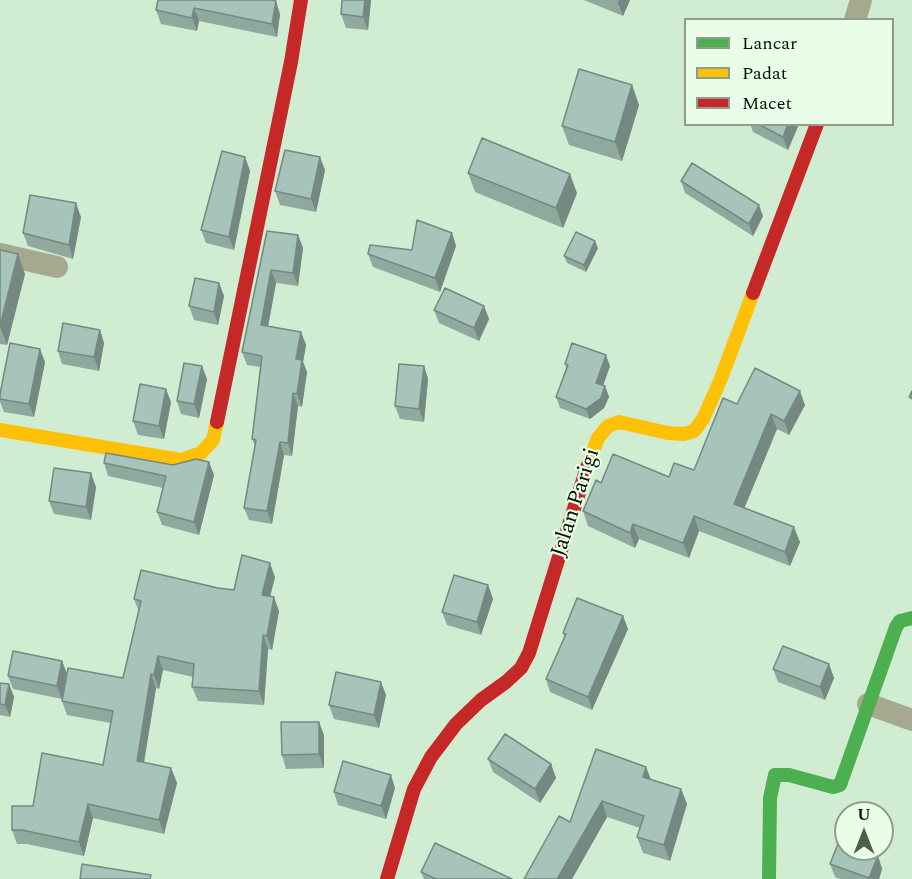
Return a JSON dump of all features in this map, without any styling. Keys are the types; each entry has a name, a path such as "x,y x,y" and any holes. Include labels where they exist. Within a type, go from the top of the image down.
{"street":[{"path":"0,429 181,460 201,453 213,440 291,62 301,0"},
{"path":"856,18 861,0"},
{"name":"Jalan Parigi","path":"387,879 414,789 431,757 456,724 481,700 521,668 529,653 598,438 608,426 619,422 668,433 684,434 694,431 703,419 720,381 816,126"},
{"path":"0,254 57,267"},
{"path":"769,879 770,798 775,775 789,775 837,787 896,627 900,621 912,618"},
{"path":"868,704 912,720"}],"building":[{"path":"158,0 276,1 272,24 194,8 192,18 156,10"},
{"path":"342,0 365,0 363,17 341,14"},
{"path":"579,69 632,85 615,142 562,126"},
{"path":"762,126 787,126 783,137"},
{"path":"482,138 570,174 556,208 468,173"},
{"path":"285,150 320,157 311,199 275,191"},
{"path":"222,151 245,157 229,237 201,230"},
{"path":"692,163 759,205 749,224 681,181"},
{"path":"30,195 76,203 69,245 23,233"},
{"path":"417,220 452,233 435,278 368,254 370,245 412,250"},
{"path":"267,231 298,235 293,273 271,270 261,325 301,332 296,359 302,360 297,394 293,393 288,443 280,442 267,511 244,508 256,440 252,439 262,356 242,352"},
{"path":"576,232 595,241 584,265 564,256"},
{"path":"0,250 18,254 0,326"},
{"path":"195,278 219,283 214,312 189,306"},
{"path":"445,288 484,306 474,328 434,310"},
{"path":"63,323 100,330 94,357 58,351"},
{"path":"10,343 40,349 29,404 0,399"},
{"path":"572,343 606,355 596,383 605,386 601,398 586,409 556,397 568,365 565,364"},
{"path":"184,363 202,366 194,404 177,401"},
{"path":"399,364 424,366 419,409 395,406"},
{"path":"755,368 800,391 784,421 771,414 734,504 794,527 785,552 694,516 683,543 633,524 630,533 583,511 596,480 601,483 613,454 669,477 674,463 694,470 723,398 737,404"},
{"path":"140,384 166,389 159,426 133,421"},
{"path":"106,453 173,465 196,459 209,462 194,522 157,512 166,476 104,463"},
{"path":"54,468 91,473 86,507 49,501"},
{"path":"242,555 270,563 262,595 274,597 267,636 263,635 259,691 192,687 194,664 158,656 154,675 151,674 137,761 171,768 159,820 88,804 79,842 12,830 12,806 33,806 42,753 103,765 113,711 62,701 68,668 123,678 141,601 134,599 141,570 234,590"},
{"path":"454,575 488,585 477,622 442,612"},
{"path":"577,598 623,616 588,697 546,679 566,634 563,633"},
{"path":"783,646 829,664 820,687 773,669"},
{"path":"13,651 62,661 57,686 8,676"},
{"path":"336,672 381,682 374,715 329,705"},
{"path":"0,683 9,684 5,705 0,704"},
{"path":"281,722 319,722 319,754 282,755"},
{"path":"505,734 551,764 535,789 488,759"},
{"path":"596,749 646,767 643,777 681,789 664,845 637,837 644,816 602,801 557,879 524,879 559,816 570,822"},
{"path":"343,761 391,775 381,806 334,792"},
{"path":"435,843 512,879 436,879 421,872"},
{"path":"834,854 834,861 876,861 869,878 830,864"},
{"path":"82,864 151,875 150,879 80,879"}],"traffic: fast":[{"path":"769,879 770,798 775,775 789,775 833,787 840,785 896,627 900,621 912,618"}],"traffic: slow":[{"path":"587,467 598,438 608,426 619,422 668,433 684,434 694,431 703,419 720,381 753,293"},
{"path":"0,430 181,460 201,453 213,440 217,422"}],"traffic: jam":[{"path":"217,422 291,62 301,0"},
{"path":"753,293 816,126"},
{"path":"387,879 414,789 431,757 456,724 481,700 521,668 529,653 587,467"}]}
